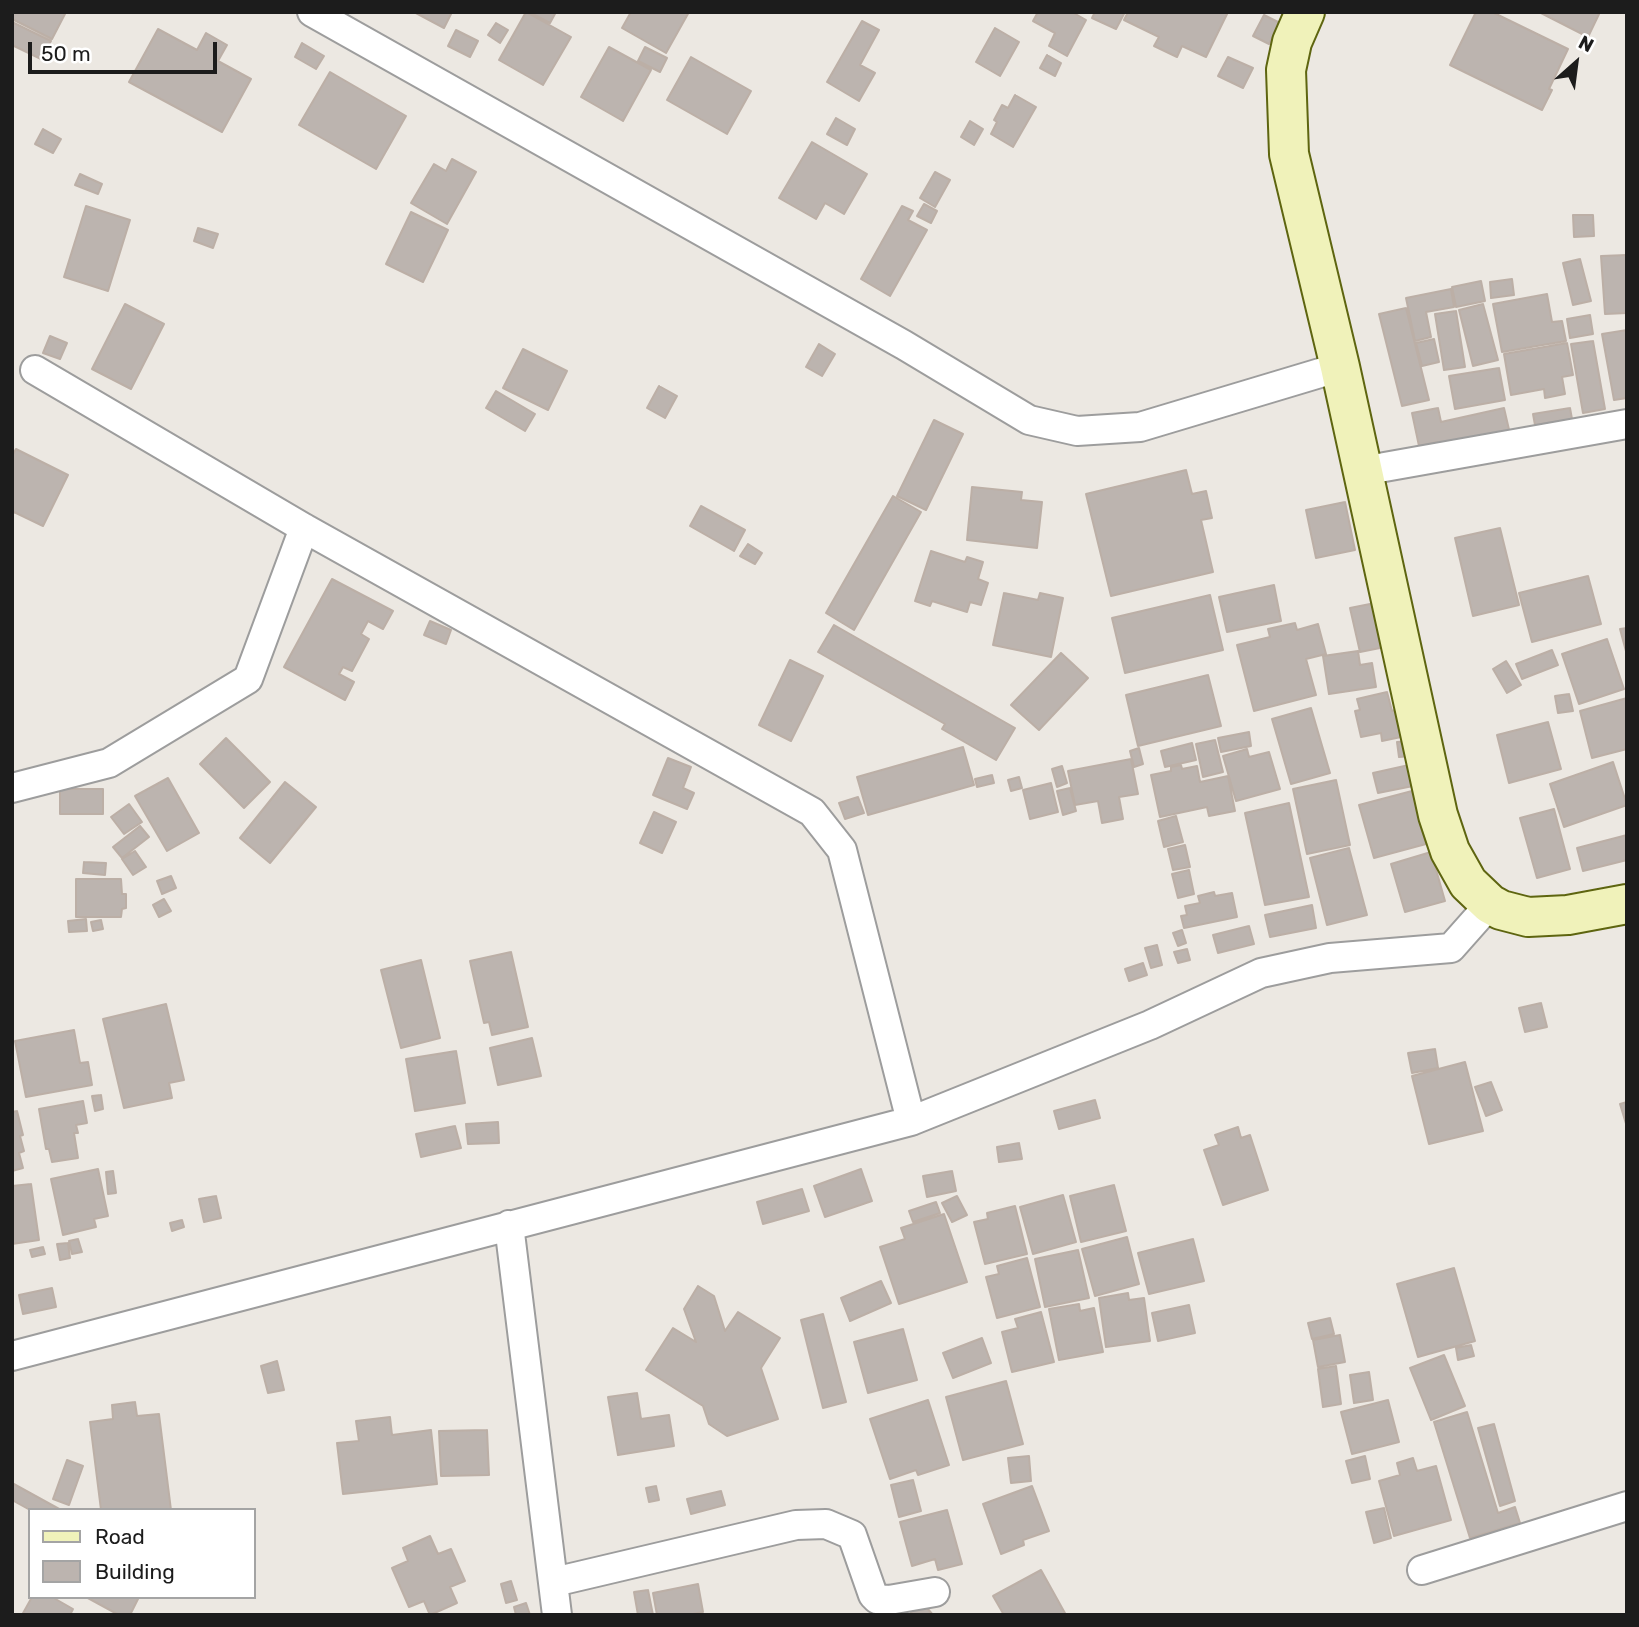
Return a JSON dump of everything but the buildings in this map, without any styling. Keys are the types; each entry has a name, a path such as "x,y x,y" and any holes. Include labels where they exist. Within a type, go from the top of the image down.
{"street":[{"path":"312,12 870,325 1029,420 1077,431 1140,427 1340,367"},
{"path":"1305,12 1292,43 1286,70 1289,153 1340,367 1438,815 1450,851 1468,883 1490,904 1501,910 1528,917 1568,915 1627,904"},
{"path":"35,370 304,528 812,812 842,850 911,1121"},
{"path":"1362,471 1627,424"},
{"path":"12,788 109,763 248,679 304,528"},
{"path":"12,1356 911,1121 1150,1025 1261,973 1330,958 1451,948 1490,904"},
{"path":"509,1225 557,1615"},
{"path":"1422,1570 1627,1506"},
{"path":"554,1582 796,1525 826,1524 852,1535 873,1595 877,1599 889,1600 935,1592"}]}
